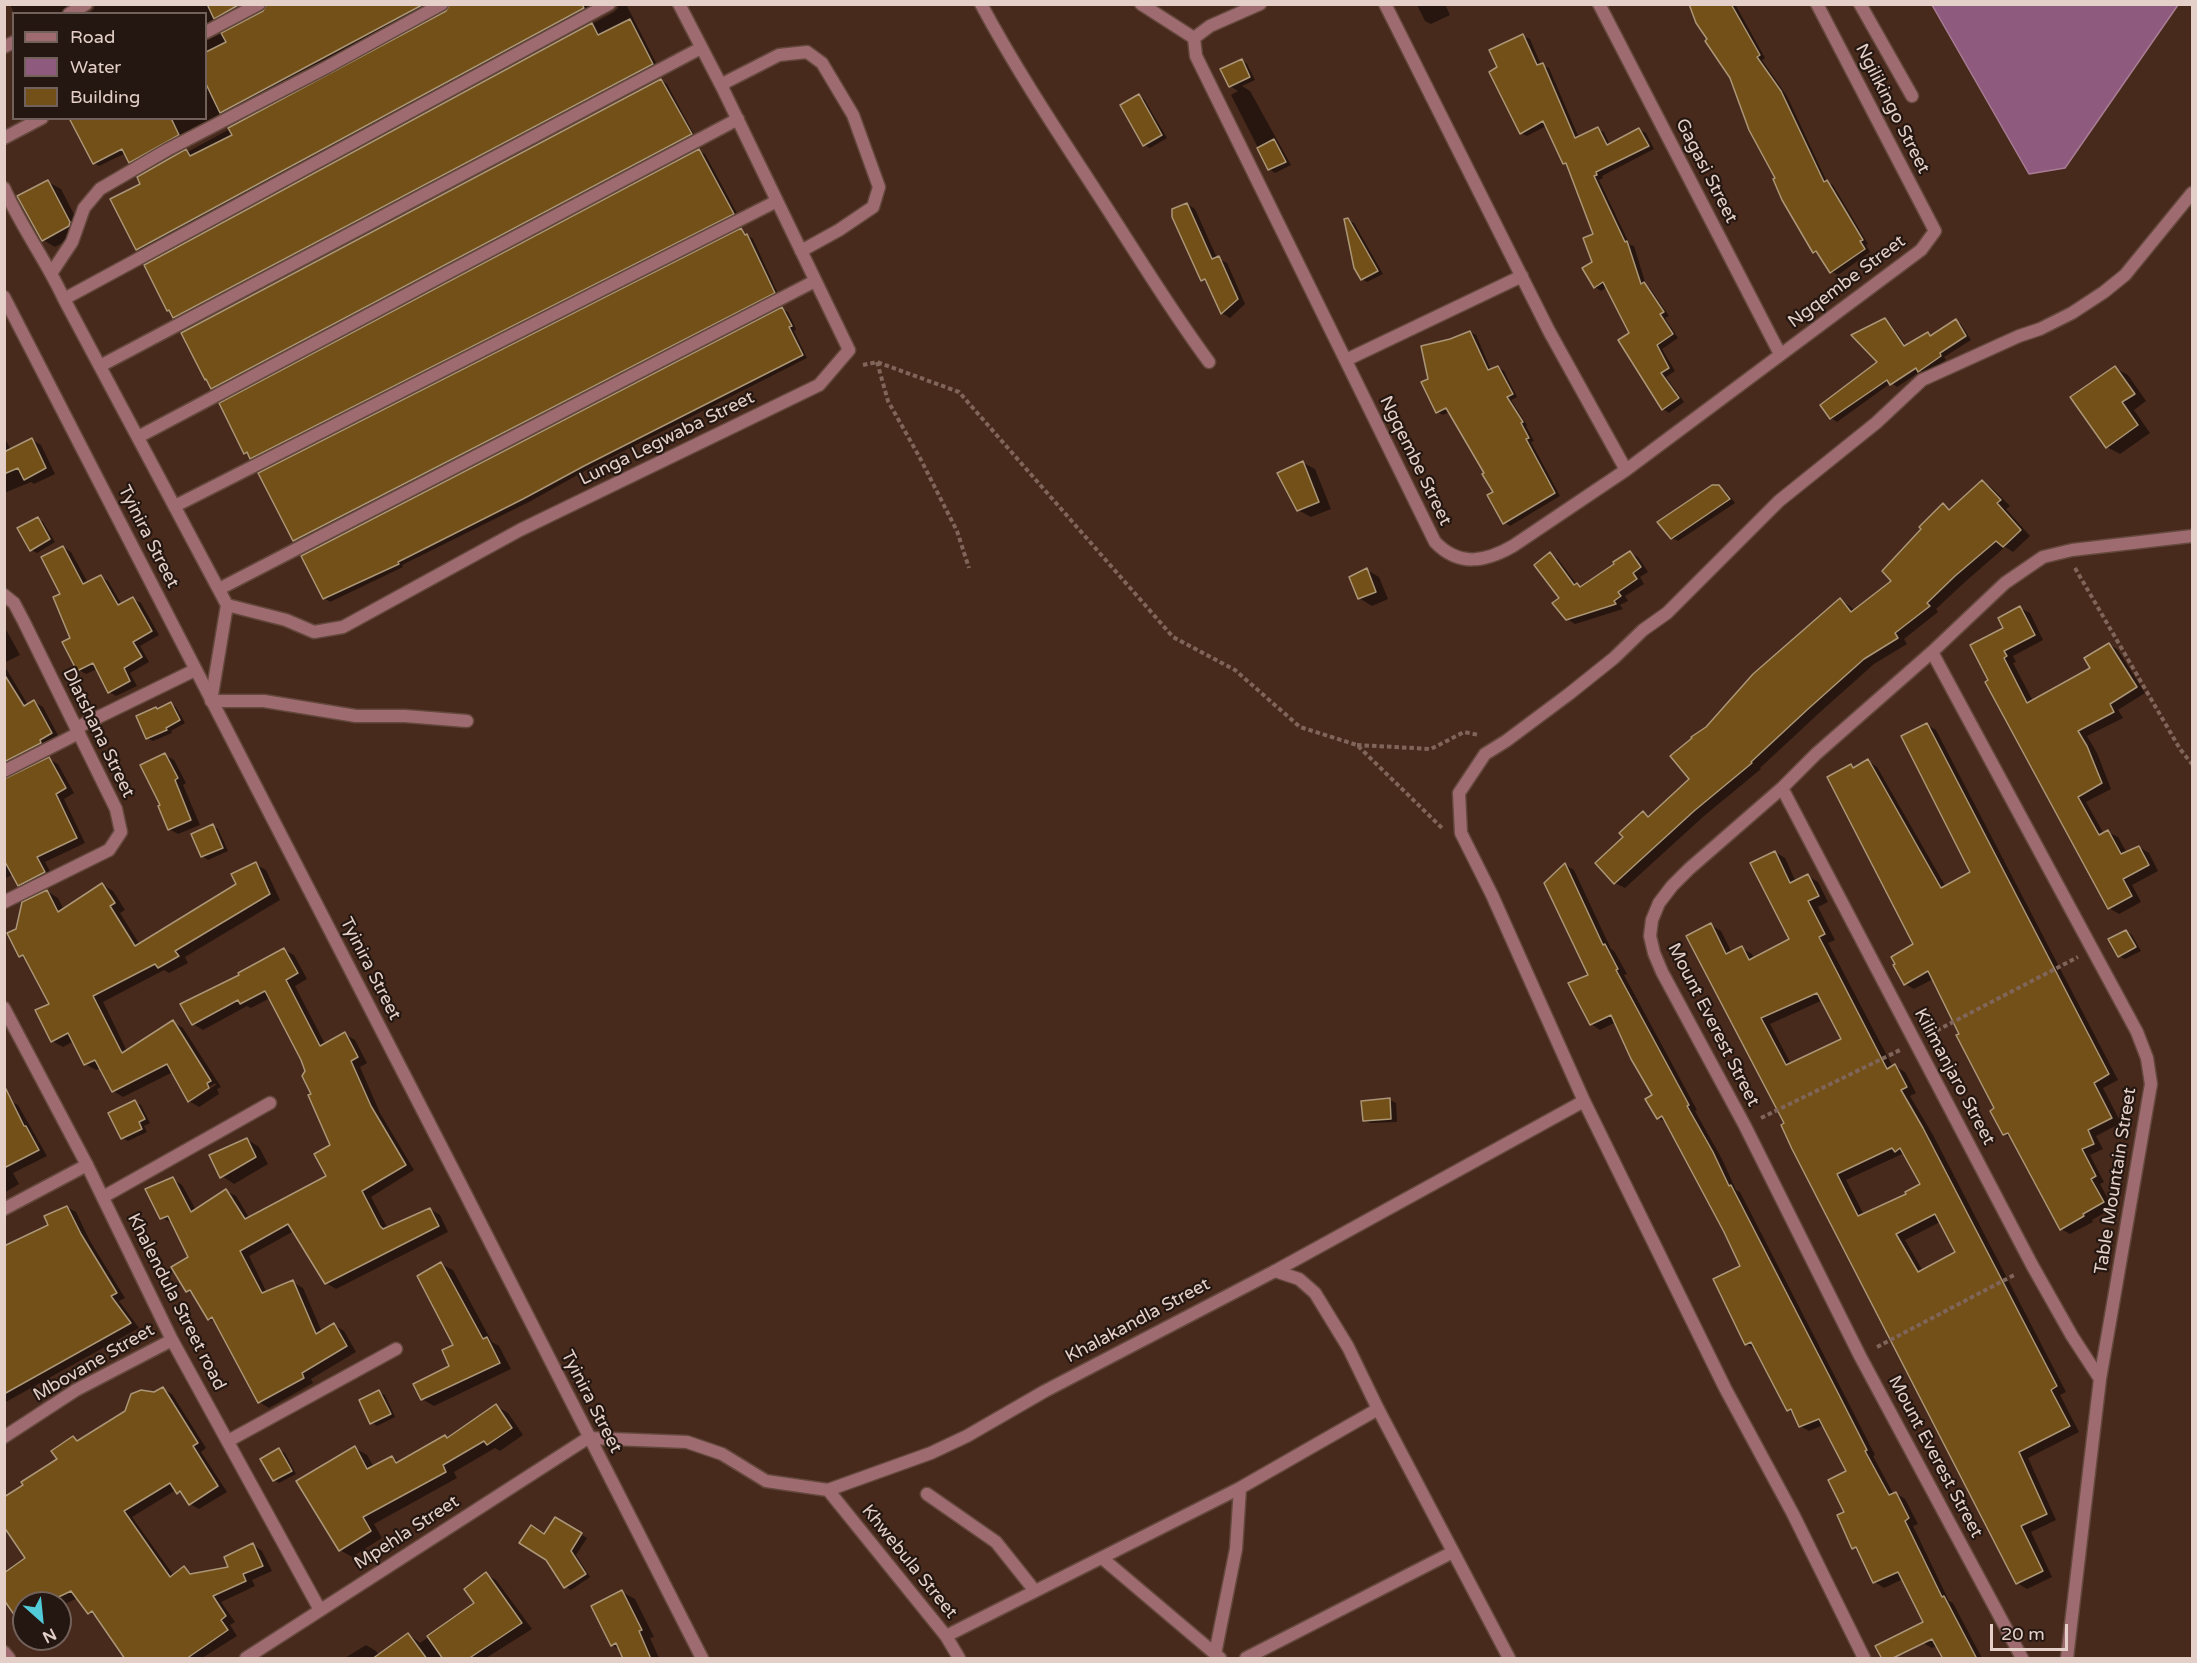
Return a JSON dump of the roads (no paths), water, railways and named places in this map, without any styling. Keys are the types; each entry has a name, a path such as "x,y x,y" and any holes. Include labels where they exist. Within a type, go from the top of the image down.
{"street":[{"path":"72,12 86,4"},
{"path":"207,31 259,4"},
{"path":"52,272 72,242 84,208 100,189 166,150 327,67 442,4"},
{"path":"64,299 609,4"},
{"name":"Lunga Legwaba Street","path":"227,605 285,620 314,632 343,627 520,530 819,385 849,350 738,119 679,4"},
{"path":"981,4 1006,51 1032,92 1177,319 1209,362"},
{"path":"1141,4 1194,39 1210,26 1260,4"},
{"path":"1385,4 1412,63 1589,406 1626,470"},
{"name":"Gagasi Street","path":"1599,4 1780,354"},
{"name":"Ngilikingo Street","path":"1817,4 1935,231"},
{"path":"1860,4 1912,96"},
{"name":"Ngqembe Street","path":"1194,39 1196,56 1435,542 1447,554 1482,560 1500,554 1626,470 1921,250 1935,231"},
{"path":"100,366 702,48"},
{"path":"722,87 726,82 779,55 807,52 822,63 853,115 879,187 873,207 840,230 801,251"},
{"path":"138,437 738,119"},
{"path":"4,138 38,120"},
{"path":"4,188 16,214 52,272 64,299 227,605 211,701 264,701 356,716 405,716 467,721"},
{"path":"1864,1659 1793,1514 1725,1388 1584,1101 1461,834 1459,793 1485,754 1506,741 1614,658 1643,630 1667,614 1779,501 1876,423 1922,380 2019,336 2040,329 2072,313 2104,292 2125,275 2193,193"},
{"path":"175,506 777,201"},
{"path":"1346,360 1522,276"},
{"path":"219,589 816,281"},
{"name":"Tyinira Street","path":"4,297 702,1659"},
{"name":"Mount Everest Street","path":"2022,1659 1860,1356 1745,1126 1662,972 1650,936 1652,920 1659,903 1689,869 1782,788 1816,754 1932,652 2005,583 2043,557 2193,536"},
{"name":"Dlatshana Street","path":"4,595 14,603 78,731 116,809 121,832 109,850 4,902"},
{"name":"Table Mountain Street","path":"1932,652 2137,1032 2146,1058 2151,1084 2100,1379 2067,1659"},
{"path":"4,771 195,670"},
{"name":"Kilimanjaro Street","path":"1782,788 2032,1265 2100,1379"},
{"name":"Khalendula Street road","path":"4,1008 103,1197 172,1340 320,1610"},
{"name":"Khalakandla Street","path":"588,1438 687,1442 723,1454 766,1481 828,1490 931,1453 967,1436 1055,1385 1275,1271 1584,1101"},
{"path":"103,1197 270,1104"},
{"path":"4,1209 87,1166"},
{"path":"1275,1271 1299,1279 1315,1293 1348,1347 1509,1659"},
{"name":"Mbovane Street","path":"4,1437 76,1390 172,1340"},
{"path":"228,1442 396,1349"},
{"path":"946,1636 1240,1488 1378,1409"},
{"name":"Mpehla Street","path":"246,1659 588,1438"},
{"path":"1218,1656 1236,1549 1240,1488"},
{"name":"Khwebula Street","path":"828,1490 946,1636 959,1659"},
{"path":"927,1494 996,1542 1035,1591"},
{"path":"1246,1659 1453,1552"},
{"path":"1102,1557 1218,1656"},
{"path":"4,1652 9,1659"}],"water":[{"path":"1932,5 2178,5 2065,168 2029,174"}]}
